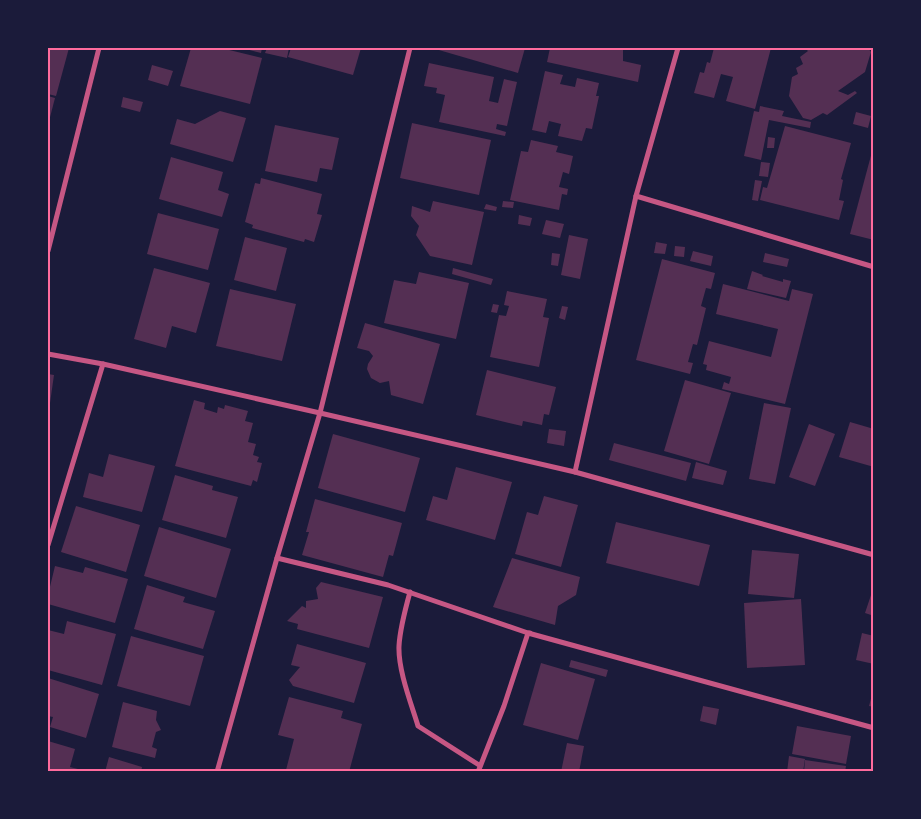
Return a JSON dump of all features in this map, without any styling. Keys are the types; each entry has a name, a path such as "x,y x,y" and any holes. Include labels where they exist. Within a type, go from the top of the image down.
{"street":[{"path":"48,251 99,48"},
{"path":"217,772 320,412 410,48"},
{"path":"575,472 636,196 678,48"},
{"path":"636,196 874,267"},
{"path":"48,354 103,364 320,412 575,472 874,555"},
{"path":"48,545 103,364"},
{"path":"277,558 388,585 528,633 721,690 874,730"},
{"path":"410,592 402,622 399,648 402,669 418,726 479,764"},
{"path":"478,772 479,764 504,706 528,633"}],"building":[{"path":"48,48 69,48 56,96 48,94"},
{"path":"191,48 221,48 262,58 250,104 180,86"},
{"path":"242,48 262,48 261,53"},
{"path":"267,48 289,48 287,58 265,53"},
{"path":"291,48 361,48 353,75 288,57"},
{"path":"432,48 525,48 518,73"},
{"path":"550,48 623,48 623,61 641,65 638,82 547,62"},
{"path":"714,48 771,48 755,109 726,101 733,77 721,74 714,98 694,93 700,72 704,73 707,62 710,63"},
{"path":"805,48 868,48 871,52 865,72 838,91 848,95 855,91 857,93 827,115 823,113 811,120 803,118 789,96 792,77 798,74 796,68 803,64 800,57 808,51"},
{"path":"429,63 494,77 489,101 498,103 504,79 517,82 507,126 497,124 496,129 506,132 505,136 439,122 445,95 436,93 437,88 424,86"},
{"path":"152,65 173,71 168,86 148,80"},
{"path":"545,71 563,75 560,84 575,87 577,78 599,83 596,96 599,96 592,129 586,128 582,141 558,136 561,124 549,121 546,133 532,130"},
{"path":"48,96 55,98 48,125"},
{"path":"123,97 143,102 140,112 121,107"},
{"path":"760,106 784,111 782,116 811,122 810,128 769,120 761,160 744,156 754,111 759,112"},
{"path":"220,111 246,118 233,162 170,144 177,119 195,124"},
{"path":"856,112 871,116 868,128 853,124"},
{"path":"412,123 491,140 479,195 400,178"},
{"path":"275,125 339,138 332,170 320,168 317,182 265,171"},
{"path":"785,126 851,143 841,179 843,180 839,200 844,201 839,220 760,200 763,187 767,188"},
{"path":"768,137 775,138 774,148 767,148"},
{"path":"531,140 558,146 556,152 573,156 569,174 563,172 559,187 568,189 567,195 562,194 559,210 510,200 521,151 528,152"},
{"path":"874,148 874,240 850,234"},
{"path":"171,157 223,172 218,190 229,194 222,217 159,199"},
{"path":"761,162 770,163 768,177 759,176"},
{"path":"261,178 322,194 317,214 322,215 314,242 305,239 304,242 252,228 253,225 245,222 255,183 260,184"},
{"path":"755,180 762,181 758,201 752,200"},
{"path":"433,201 484,212 472,265 430,256 416,235 419,226 411,216 412,206 430,212"},
{"path":"503,201 514,202 513,208 502,207"},
{"path":"486,204 497,207 496,211 484,209"},
{"path":"158,213 219,229 208,270 147,254"},
{"path":"519,215 532,218 530,226 518,224"},
{"path":"546,220 564,224 560,238 542,234"},
{"path":"569,235 588,239 580,279 561,275"},
{"path":"245,237 287,248 276,291 234,280"},
{"path":"656,242 667,244 665,254 654,253"},
{"path":"675,246 685,247 684,257 674,256"},
{"path":"693,251 713,256 711,266 690,261"},
{"path":"552,253 560,254 558,266 551,265"},
{"path":"765,253 789,259 787,267 763,262"},
{"path":"662,259 715,273 711,289 706,288 701,306 706,308 697,345 693,344 688,362 693,363 690,374 636,360"},
{"path":"154,268 210,283 196,333 172,326 166,348 134,339"},
{"path":"453,268 493,279 491,285 452,274"},
{"path":"752,271 783,282 783,279 791,281 786,298 747,289"},
{"path":"419,272 469,283 456,339 384,323 394,280 416,284"},
{"path":"723,284 789,301 792,289 813,294 785,404 722,389 724,382 729,384 731,377 706,370 707,365 703,364 709,341 771,357 778,329 716,314"},
{"path":"230,289 296,304 282,361 216,346"},
{"path":"507,291 547,299 543,317 549,318 539,367 490,357 499,315 506,316 509,306 504,305"},
{"path":"493,304 499,305 497,313 491,312"},
{"path":"562,306 568,307 565,320 559,318"},
{"path":"365,323 440,344 423,404 391,395 389,381 380,383 371,378 367,369 373,356 369,351 357,348"},
{"path":"487,370 556,387 549,415 544,414 542,425 523,421 522,426 476,415"},
{"path":"48,374 54,375 49,410 48,410"},
{"path":"685,380 731,393 709,464 664,451"},
{"path":"194,400 205,403 204,409 217,413 218,407 224,409 225,405 248,411 245,421 253,423 248,442 256,444 253,455 259,457 257,462 262,463 257,482 253,480 251,486 175,466"},
{"path":"764,403 791,408 775,484 749,479"},
{"path":"850,422 874,429 874,467 839,457"},
{"path":"809,424 835,434 815,486 789,477"},
{"path":"549,429 566,431 564,446 547,443"},
{"path":"333,434 420,458 405,512 318,488"},
{"path":"614,443 691,463 686,481 609,460"},
{"path":"109,454 155,466 142,512 83,497 89,473 103,477"},
{"path":"696,462 727,471 723,485 692,478"},
{"path":"456,467 512,482 495,540 426,520 433,496 447,500"},
{"path":"175,475 213,486 212,490 238,497 226,538 162,520"},
{"path":"544,496 578,505 561,567 515,554 527,512 538,515"},
{"path":"315,499 402,523 393,556 389,555 383,577 302,555 309,532 306,532"},
{"path":"76,506 140,525 126,572 61,552"},
{"path":"616,522 710,545 699,586 606,563"},
{"path":"159,527 231,549 216,598 144,576"},
{"path":"752,550 799,554 794,598 748,594"},
{"path":"512,558 580,577 576,595 558,606 555,625 493,607"},
{"path":"55,566 83,573 85,567 128,579 115,623 48,604 48,595"},
{"path":"321,582 383,597 369,648 297,629 298,624 287,621 302,606 306,608 306,601 318,599 316,588"},
{"path":"147,585 185,597 183,602 215,611 203,649 134,629"},
{"path":"874,586 874,616 865,613"},
{"path":"801,599 805,665 747,668 744,603"},
{"path":"67,621 116,634 102,685 48,670 48,630 64,634"},
{"path":"862,633 874,636 874,664 856,660"},
{"path":"131,636 204,656 190,706 117,686"},
{"path":"297,644 366,663 354,703 293,686 289,680 300,667 291,665"},
{"path":"571,660 608,670 606,677 569,667"},
{"path":"541,663 595,679 578,740 523,725"},
{"path":"48,678 99,694 86,738 50,727 53,717 48,716"},
{"path":"874,691 874,707 869,706"},
{"path":"289,697 343,711 341,718 362,724 349,772 286,770 294,739 278,735"},
{"path":"123,702 157,711 156,720 161,730 156,732 152,747 157,749 155,758 112,747"},
{"path":"703,706 719,709 716,725 700,721"},
{"path":"797,726 851,736 846,764 792,754"},
{"path":"48,741 75,749 70,767 82,770 81,772 48,772"},
{"path":"567,743 584,746 579,772 561,772"},
{"path":"789,756 805,759 803,772 787,772"},
{"path":"109,757 142,767 141,772 105,772"},
{"path":"805,760 846,766 845,772 804,772"}]}
